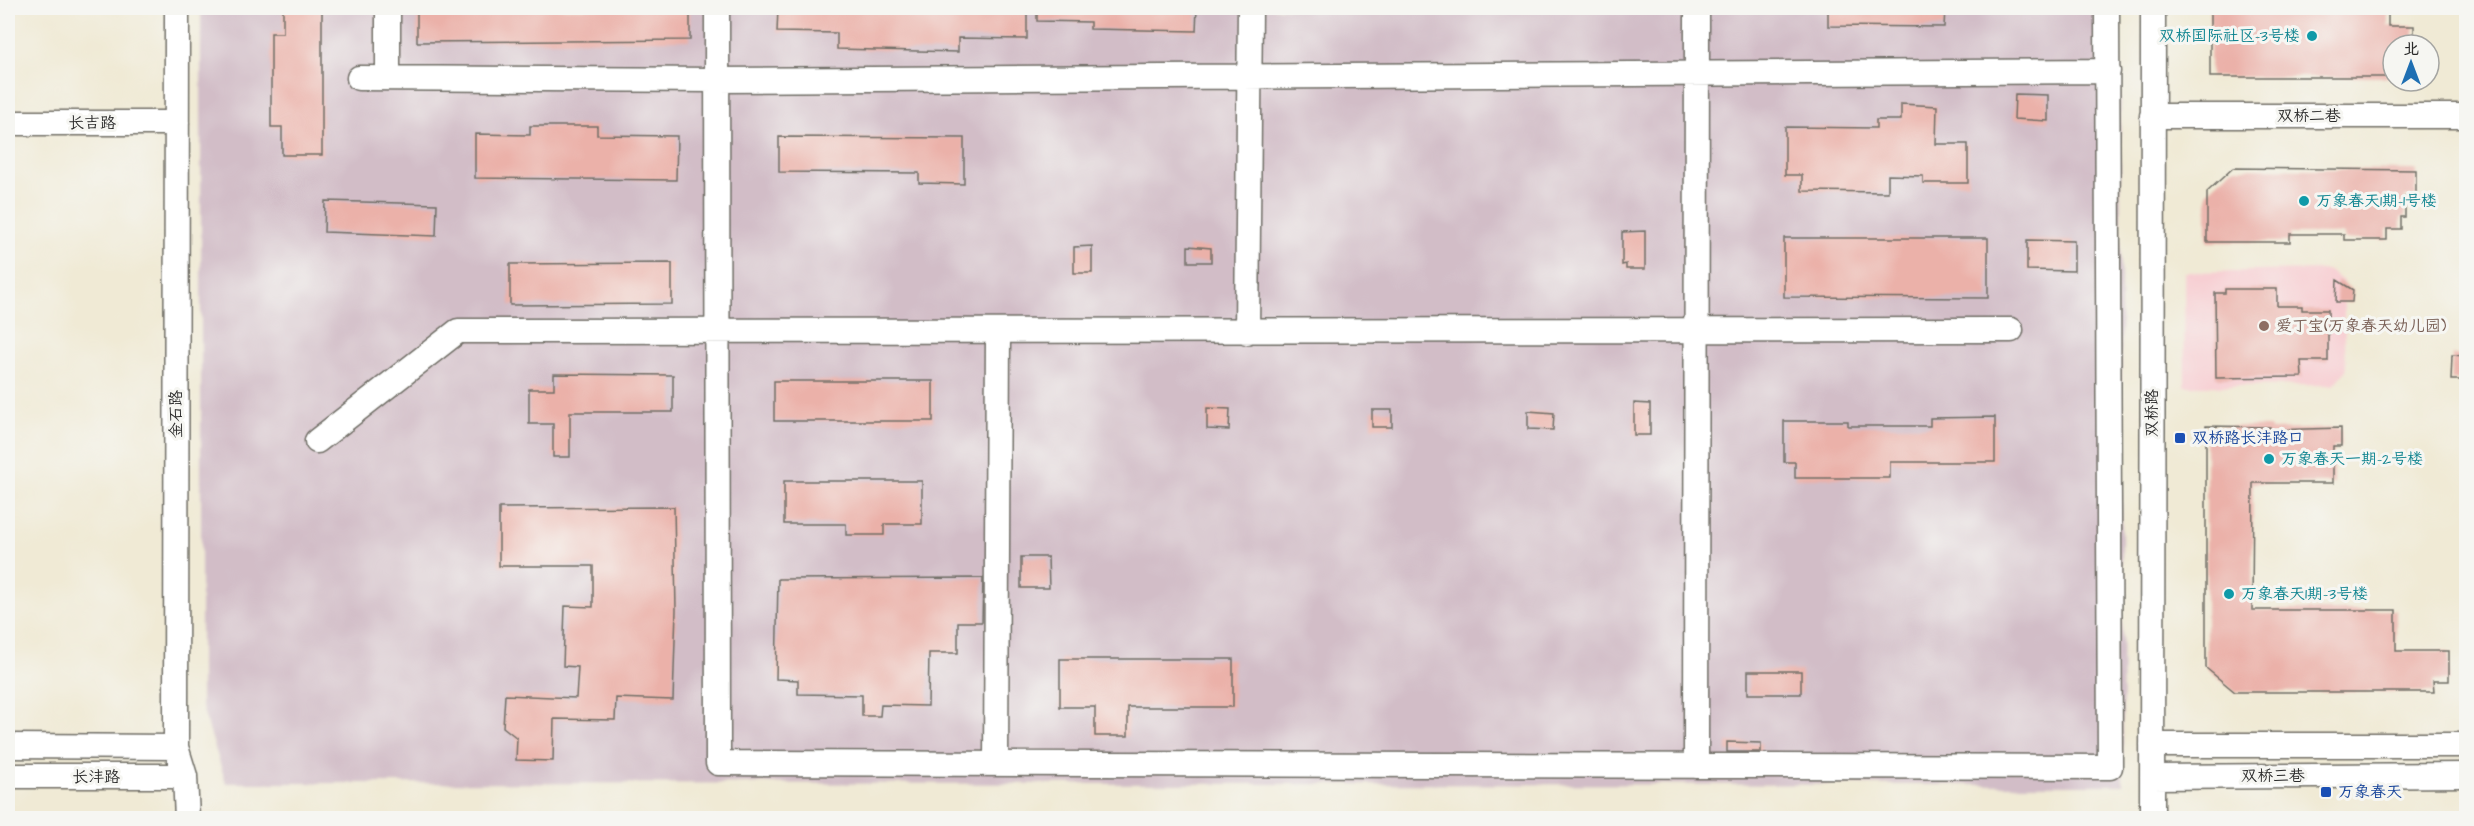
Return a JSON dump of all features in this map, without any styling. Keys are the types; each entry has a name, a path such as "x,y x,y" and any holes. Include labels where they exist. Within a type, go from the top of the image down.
{"street":[{"name":"金石路","path":"177,8 176,747 185,776 187,819"},
{"path":"388,8 388,78"},
{"path":"717,8 718,764 2110,767 2107,8"},
{"path":"1247,332 1250,8"},
{"path":"1695,766 1697,8"},
{"name":"双桥路","path":"2152,819 2153,8"},
{"path":"359,78 716,80 2108,71"},
{"name":"双桥二巷","path":"2152,116 2466,116"},
{"name":"长吉路","path":"8,123 177,123"},
{"path":"316,441 458,331 998,333 1695,328 2012,330"},
{"path":"996,764 998,333"},
{"name":"双桥三巷","path":"2152,745 2466,745"},
{"name":"长沣路","path":"8,746 176,747"},
{"name":"双桥三巷","path":"2152,777 2466,775"},
{"name":"长沣路","path":"8,776 185,776"}],"shaded area":[{"path":"201,8 2120,8 2123,785 226,783 201,704"},
{"name":"爱丁宝(万象春天幼儿园)","path":"2327,270 2343,281 2346,371 2333,385 2185,386 2184,272"}],"building":[{"path":"283,8 322,8 322,155 282,155 282,127 271,127 271,33 283,33"},
{"path":"417,8 690,8 690,40 417,42"},
{"path":"778,8 1027,10 1027,39 958,38 958,52 837,49 837,33 777,32"},
{"path":"1037,8 1197,8 1196,31 1090,29 1090,22 1037,21"},
{"path":"1828,8 1945,8 1944,27 1828,26"},
{"name":"双桥国际社区-3号楼","path":"2210,8 2388,8 2388,26 2414,26 2414,33 2381,33 2381,77 2210,77"},
{"path":"2015,94 2048,95 2048,121 2014,119"},
{"path":"1901,104 1937,106 1936,144 1968,144 1968,183 1923,183 1923,176 1888,175 1888,192 1802,191 1802,175 1785,175 1785,127 1876,128 1876,120 1901,120"},
{"path":"530,126 597,126 597,135 677,136 676,180 475,178 475,134 530,135"},
{"path":"779,137 964,138 964,184 919,183 919,173 779,172"},
{"name":"万象春天1期-1号楼","path":"2233,168 2416,170 2416,197 2405,197 2405,217 2401,217 2401,229 2387,229 2387,240 2344,240 2344,234 2290,234 2290,242 2207,242 2207,192"},
{"path":"325,201 437,204 436,236 324,232"},
{"path":"1645,231 1645,269 1626,269 1626,264 1622,265 1622,232"},
{"path":"1784,238 1988,238 1988,298 1784,297"},
{"path":"2027,240 2074,241 2074,271 2027,270"},
{"path":"1092,246 1092,273 1074,273 1074,247"},
{"path":"1188,246 1211,248 1211,262 1188,262"},
{"path":"672,263 672,304 510,305 510,264"},
{"path":"2337,280 2353,290 2352,302 2336,302"},
{"path":"2225,289 2277,289 2277,306 2302,306 2302,310 2328,310 2328,361 2301,361 2302,377 2216,378 2215,293 2225,293"},
{"path":"2452,355 2466,356 2466,380 2451,380"},
{"path":"554,374 673,375 673,412 570,412 570,457 553,457 553,424 529,424 529,389 554,389"},
{"path":"774,381 933,381 933,421 774,421"},
{"path":"1634,403 1650,404 1650,435 1634,435"},
{"path":"1207,408 1230,409 1229,430 1207,429"},
{"path":"1372,410 1392,410 1392,427 1372,427"},
{"path":"1528,411 1554,413 1553,430 1528,429"},
{"path":"1995,417 1995,462 1890,462 1890,478 1795,478 1795,462 1784,462 1784,421 1848,421 1848,426 1930,426 1930,418"},
{"name":"万象春天1期-3号楼","path":"2206,426 2270,427 2270,430 2341,428 2341,446 2333,446 2333,483 2253,483 2252,610 2396,610 2396,651 2449,651 2449,681 2433,681 2434,692 2235,692 2206,668"},
{"path":"784,481 922,481 922,524 884,524 884,535 846,535 846,524 784,524"},
{"path":"674,507 676,610 673,700 616,698 615,720 554,719 553,761 516,760 517,738 503,727 505,695 576,698 578,667 563,666 565,606 593,607 593,566 499,566 499,508"},
{"path":"1021,557 1048,557 1049,588 1021,588"},
{"path":"983,578 982,622 958,622 958,653 929,653 928,706 881,705 880,716 862,716 862,695 798,694 798,680 776,679 778,579"},
{"path":"1060,659 1233,659 1233,707 1128,707 1128,736 1095,736 1095,707 1060,707"},
{"path":"1748,671 1801,671 1801,694 1748,694"},
{"path":"1727,742 1761,743 1761,752 1727,752"}],"place":[{"name":"双桥国际社区-3号楼","path":"2312,36"},
{"name":"万象春天1期-1号楼","path":"2304,201"},
{"name":"爱丁宝(万象春天幼儿园)","path":"2264,326"},
{"name":"双桥路长沣路口","path":"2180,438"},
{"name":"万象春天一期-2号楼","path":"2269,459"},
{"name":"万象春天1期-3号楼","path":"2229,594"},
{"name":"万象春天","path":"2326,792"}]}
